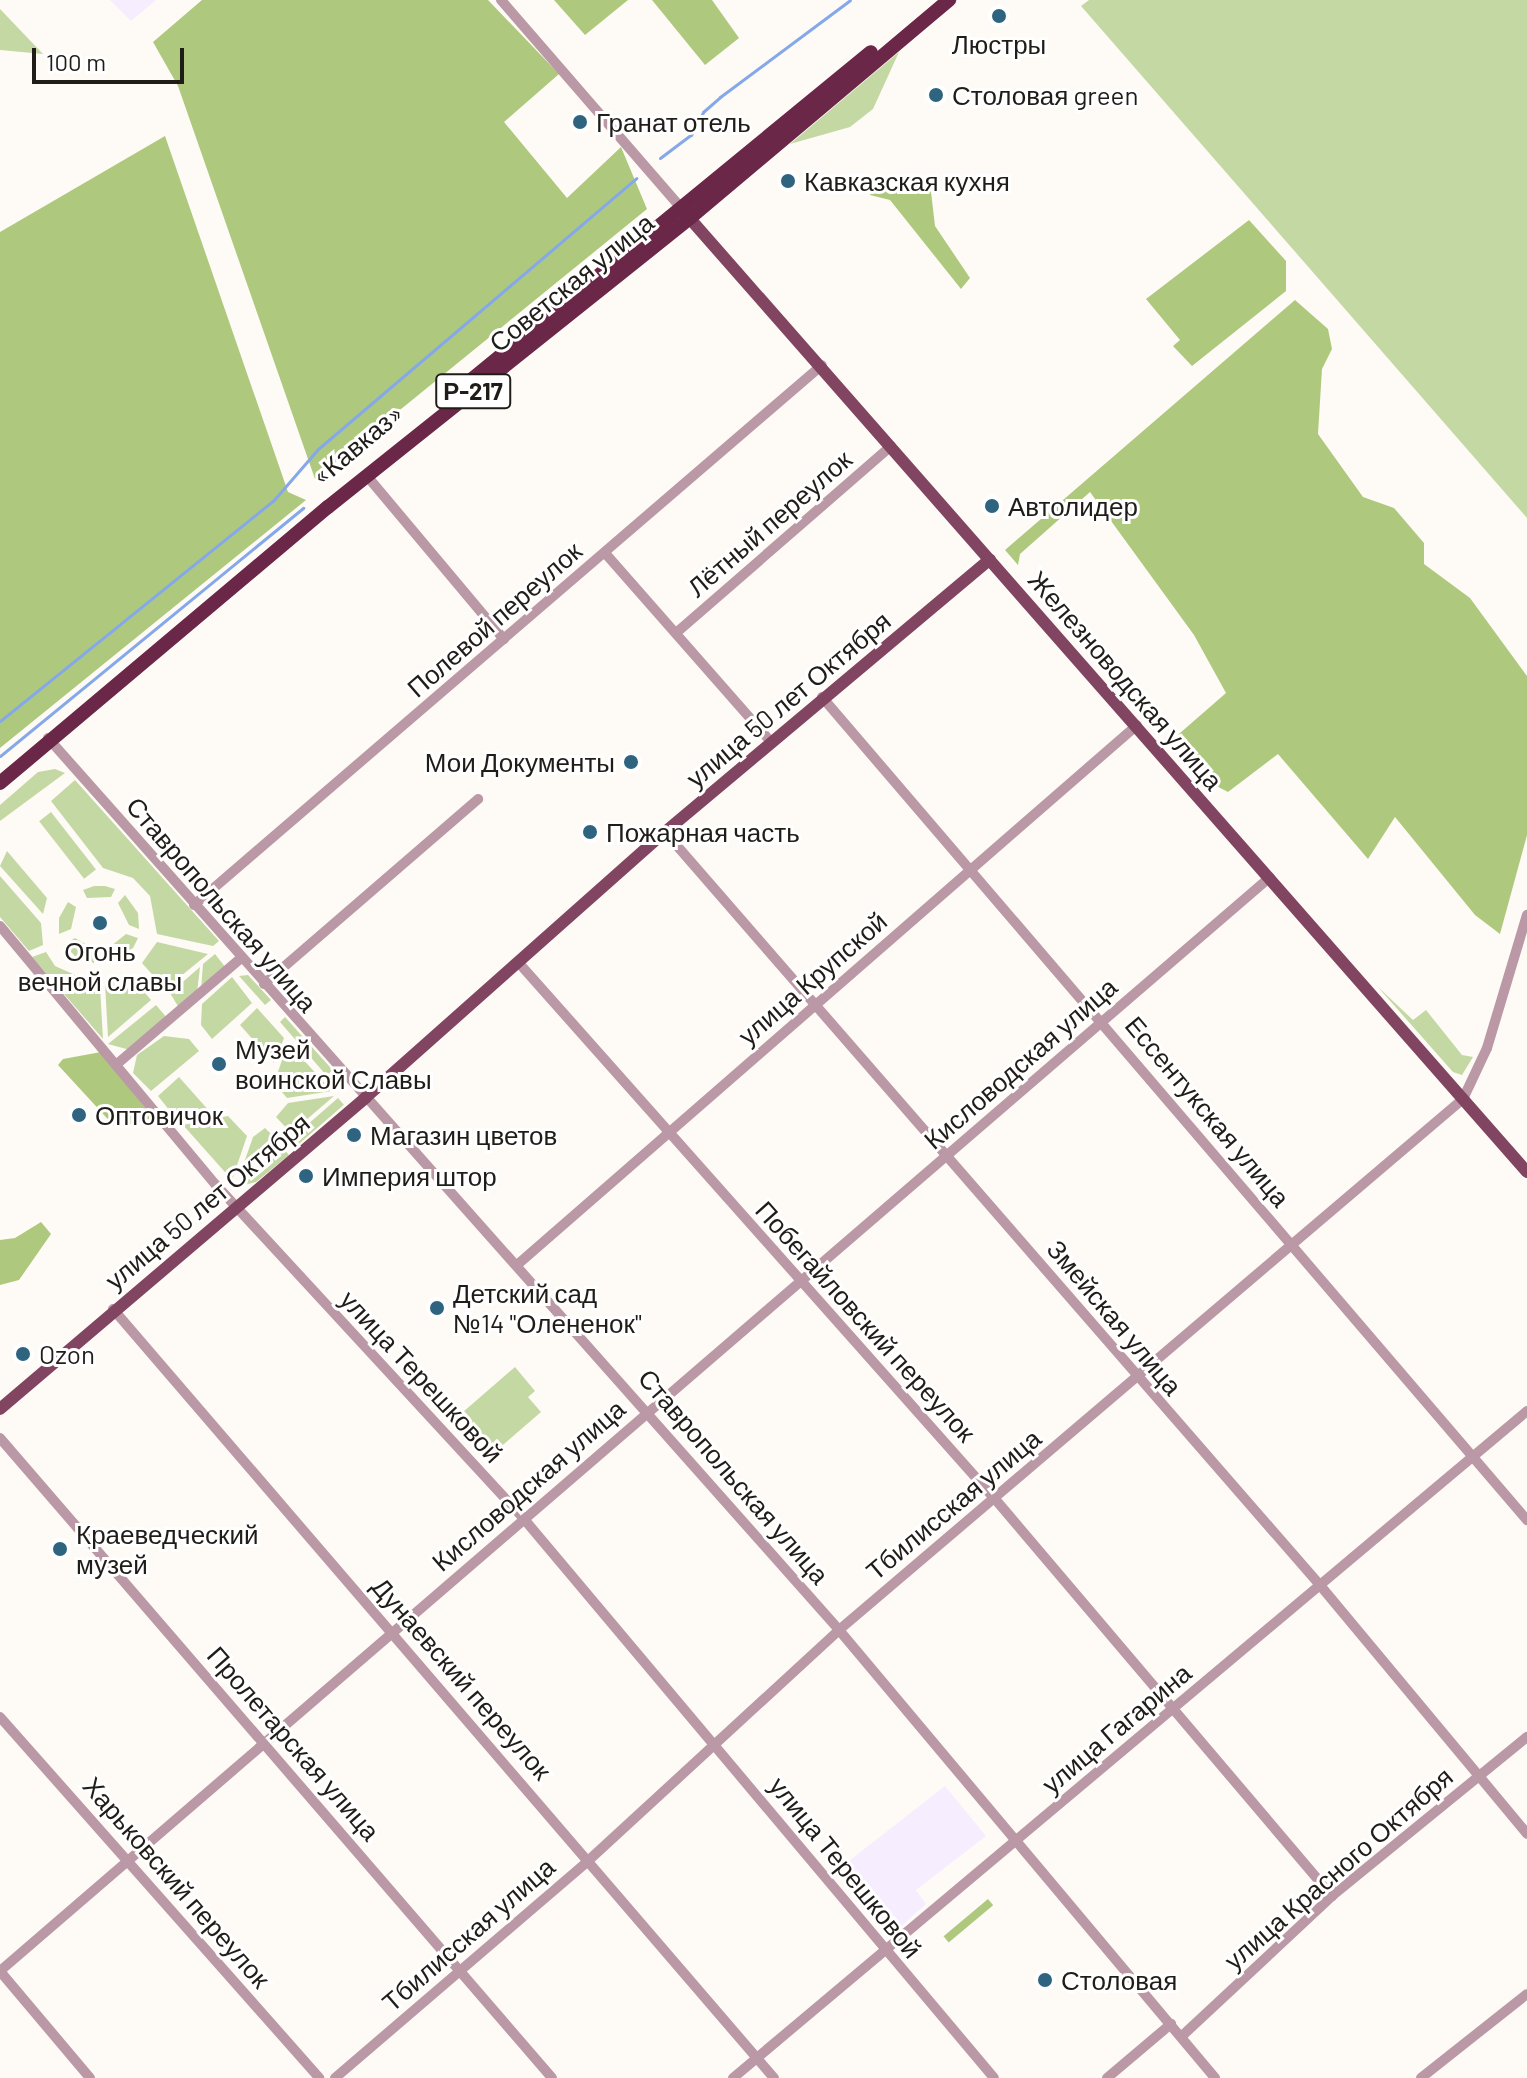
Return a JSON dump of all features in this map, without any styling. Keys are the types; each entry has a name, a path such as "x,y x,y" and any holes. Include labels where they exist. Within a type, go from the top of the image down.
{"highway":[{"name":"«Кавказ»","path":"0,775 685,213 933,0"},
{"name":"Советская улица","path":"0,783 48,738 685,213 949,0"}],"main road":[{"name":"Железноводская улица","path":"685,213 822,365 1527,1172"},
{"name":"улица 50 лет Октября","path":"0,1409 236,1204 365,1098 822,697 990,559"}],"street":[{"path":"501,0 685,213"},
{"name":"Полевой переулок","path":"194,905 822,365"},
{"name":"Лётный переулок","path":"676,633 891,446"},
{"path":"367,476 504,639"},
{"path":"605,553 771,742"},
{"name":"Ессентукская улица","path":"822,697 1527,1520"},
{"name":"улица Крупской","path":"517,1265 1137,725"},
{"name":"Ставропольская улица","path":"48,738 839,1630 1215,2078"},
{"path":"264,984 478,799"},
{"name":"Змейская улица","path":"665,832 1319,1584 1527,1834"},
{"name":"Кисловодская улица","path":"0,1971 1270,877"},
{"path":"1463,1099 1487,1048 1527,915"},
{"name":"улица Терешковой","path":"0,926 236,1204 524,1519 717,1743 994,2078"},
{"path":"117,1064 241,958"},
{"name":"Побегайловский переулок","path":"518,962 995,1499 1171,1711 1332,1896"},
{"name":"Тбилисская улица","path":"335,2078 589,1860 839,1630 1136,1377 1295,1247 1463,1099"},
{"name":"Дунаевский переулок","path":"113,1309 393,1630 774,2078"},
{"name":"улица Гагарина","path":"733,2078 1527,1411"},
{"name":"Пролетарская улица","path":"0,1438 552,2078"},
{"name":"Харьковский переулок","path":"0,1717 131,1861 319,2078"},
{"name":"улица Красного Октября","path":"1182,2036 1332,1896 1527,1737"},
{"path":"0,1971 90,2078"},
{"path":"1421,2078 1527,1994"},
{"path":"1107,2078 1171,2024"}],"shaded area":[{"path":"110,0 156,0 131,21"},
{"path":"945,1786 986,1836 916,1890 926,1904 897,1930 845,1864"}],"green space":[{"path":"202,0 488,0 559,74 504,122 567,198 621,147 647,209 315,479 178,86 153,42"},
{"path":"554,0 628,0 585,35"},
{"path":"652,0 712,0 739,38 705,65"},
{"path":"1089,0 1527,0 1527,518 1081,6"},
{"path":"0,9 43,54 0,50"},
{"path":"899,52 873,109 850,127 790,144"},
{"path":"165,136 288,492 306,500 0,748 0,232"},
{"path":"916,180 930,183 935,226 970,278 961,289 890,200 870,195 873,188 903,189"},
{"path":"1249,220 1286,261 1286,291 1192,366 1173,346 1180,340 1146,299"},
{"path":"1295,300 1328,329 1332,349 1322,369 1318,434 1363,497 1394,508 1424,543 1424,564 1470,598 1527,676 1527,835 1500,934 1475,915 1395,817 1368,859 1278,754 1228,792 1203,779 1172,740 1226,693 1194,635 1090,492 1020,554 1018,565 1005,550"},
{"path":"55,769 65,773 0,821 0,805 38,772"},
{"path":"75,780 219,941 213,946 157,934 150,896 133,878 103,868 51,801"},
{"path":"51,812 96,870 84,879 39,821"},
{"path":"7,851 47,898 43,914 0,866"},
{"path":"0,876 41,923 43,945 29,951 0,917"},
{"path":"94,886 115,889 111,897 87,898 83,890"},
{"path":"125,895 138,913 139,929 129,925 118,903"},
{"path":"68,902 76,907 71,929 59,934 59,918"},
{"path":"126,934 138,938 133,948 108,963 106,950"},
{"path":"75,938 97,951 94,963 77,958 64,945"},
{"path":"157,942 208,954 165,989 142,963"},
{"path":"46,952 55,966 100,986 103,1039 32,957"},
{"path":"215,954 226,968 201,990 203,964"},
{"path":"200,967 197,993 179,1008 170,993"},
{"path":"130,975 151,1000 108,1037 105,984"},
{"path":"248,975 271,1000 265,1005 239,976"},
{"path":"232,977 252,1003 212,1039 201,1025 202,1004"},
{"path":"1377,986 1413,1020 1426,1010 1462,1055 1473,1057 1462,1075 1453,1072"},
{"path":"156,1005 167,1018 130,1050 108,1044"},
{"path":"257,1008 284,1038 274,1063 240,1025"},
{"path":"285,1017 347,1086 339,1090 280,1022"},
{"path":"164,1036 189,1039 199,1051 151,1091 133,1073 137,1055"},
{"path":"288,1043 332,1091 287,1098 274,1083"},
{"path":"101,1052 153,1118 116,1128 58,1065 63,1059"},
{"path":"179,1077 211,1113 178,1121 158,1096"},
{"path":"334,1096 291,1133 276,1117 288,1103"},
{"path":"338,1098 344,1105 299,1143 293,1137"},
{"path":"228,1116 247,1136 232,1180 183,1125"},
{"path":"265,1128 277,1140 240,1174 253,1137"},
{"path":"282,1147 289,1155 256,1182 236,1187"},
{"path":"41,1222 51,1234 19,1280 0,1285 0,1240 15,1238"},
{"path":"515,1367 535,1391 528,1397 541,1412 496,1451 463,1412"},
{"path":"988,1899 993,1905 949,1942 944,1936"}],"waterway":[{"path":"660,158 691,135 703,112 720,97 850,0"},
{"path":"0,721 273,501 318,449 636,178"},
{"path":"0,756 303,508"}],"place":[{"name":"Люстры","path":"999,16"},
{"name":"Столовая green","path":"936,95"},
{"name":"Гранат отель","path":"580,122"},
{"name":"Кавказская кухня","path":"788,181"},
{"name":"Автолидер","path":"992,506"},
{"name":"Мои Документы","path":"631,762"},
{"name":"Пожарная часть","path":"590,832"},
{"name":"Огонь вечной славы","path":"100,923"},
{"name":"Музей воинской Славы","path":"219,1064"},
{"name":"Оптовичок","path":"79,1115"},
{"name":"Магазин цветов","path":"354,1135"},
{"name":"Империя штор","path":"306,1176"},
{"name":"Детский сад №14 \"Олененок\"","path":"437,1308"},
{"name":"Ozon","path":"23,1354"},
{"name":"Краеведческий музей","path":"60,1549"},
{"name":"Столовая","path":"1045,1980"}]}
